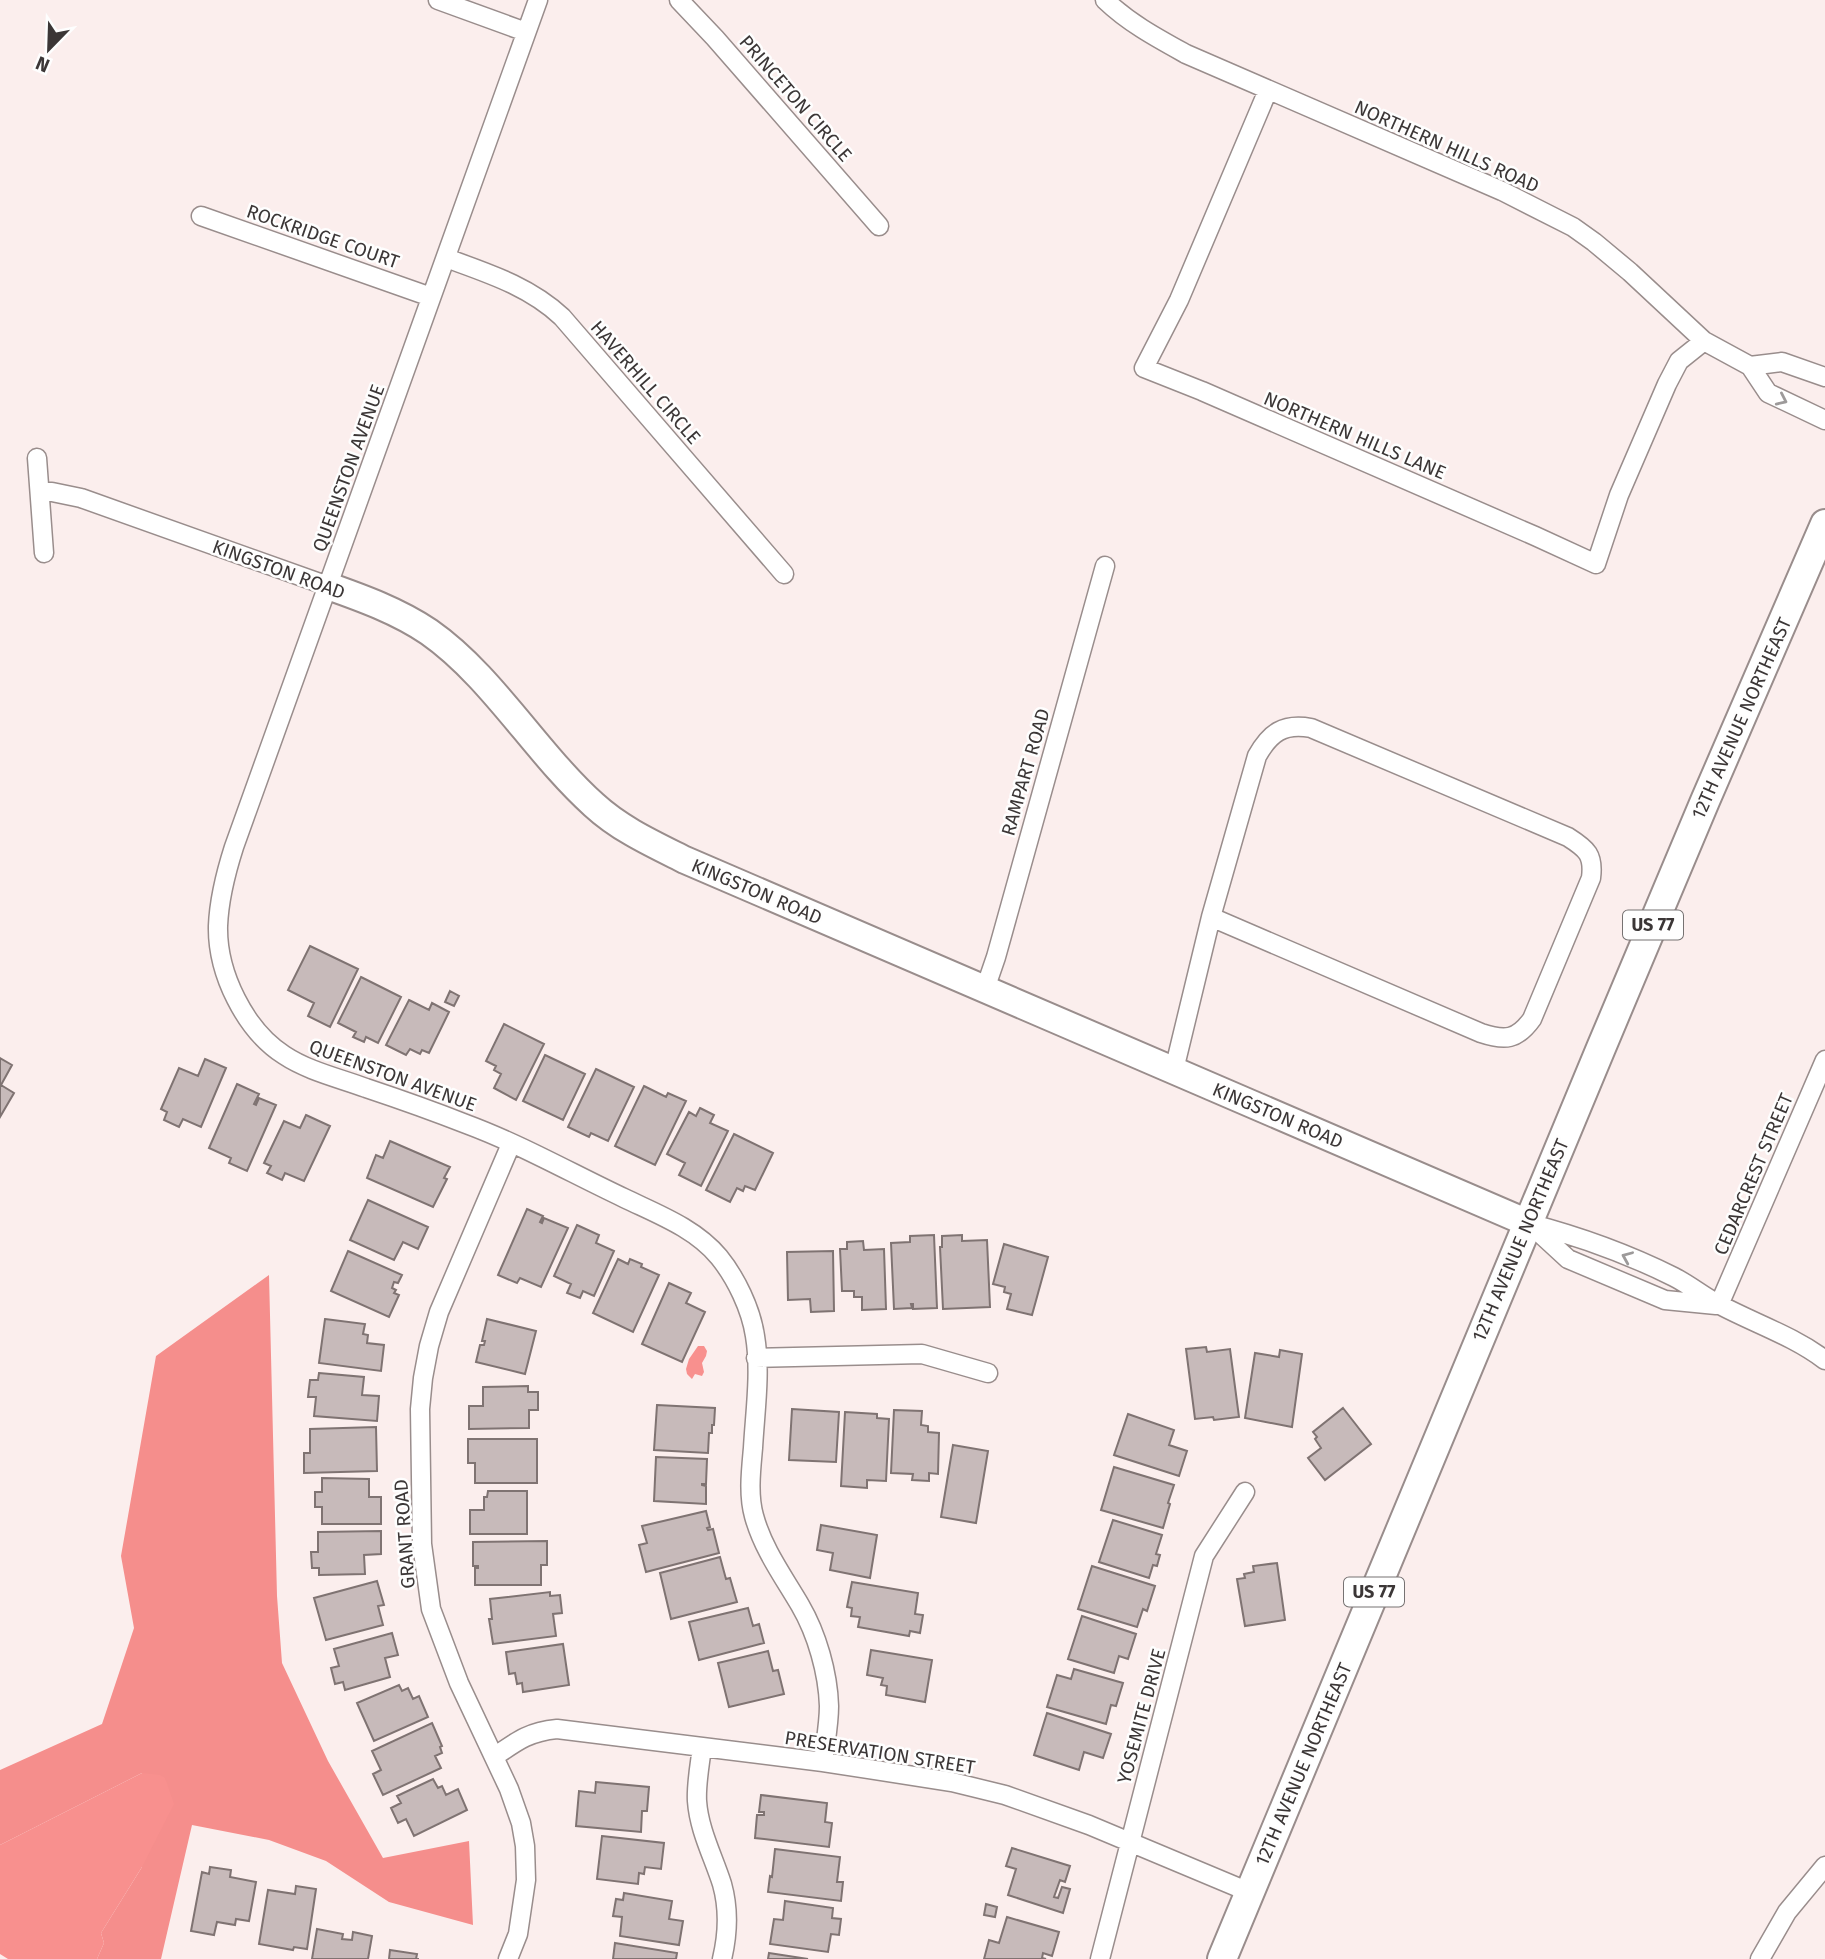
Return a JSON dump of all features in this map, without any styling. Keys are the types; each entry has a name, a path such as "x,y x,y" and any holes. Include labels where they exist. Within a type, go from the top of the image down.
{"main road":[{"name":"12TH AVENUE NORTHEAST","path":"1222,1959 1704,801 1825,524"}],"street":[{"path":"438,0 526,32"},
{"name":"QUEENSTON AVENUE","path":"538,0 234,847 226,875 218,928 223,962 232,992 246,1016 282,1054 329,1075 469,1125 511,1144 669,1220 698,1237 718,1256 746,1304 755,1335 756,1396 750,1482 753,1514 762,1539 802,1608 817,1644 829,1707 823,1762"},
{"name":"PRINCETON CIRCLE","path":"679,0 879,226"},
{"name":"NORTHERN HILLS ROAD","path":"1105,0 1139,27 1186,54 1502,191 1573,227 1630,272 1704,341 1750,366 1768,393 1825,419"},
{"name":"NORTHERN HILLS LANE","path":"1268,90 1178,300 1144,368 1596,564 1619,495 1667,384 1679,361 1704,341"},
{"name":"ROCKRIDGE COURT","path":"201,216 431,297"},
{"name":"HAVERHILL CIRCLE","path":"446,258 523,288 562,317 784,574"},
{"path":"1750,366 1782,362 1825,377"},
{"path":"37,458 44,553"},
{"name":"KINGSTON ROAD","path":"41,492 81,498 367,600 399,614 425,629 480,677 578,791 614,822 646,840 685,860 1528,1223"},
{"name":"RAMPART ROAD","path":"985,989 1105,566"},
{"path":"1174,1070 1211,917 1257,756 1265,742 1276,732 1289,727 1311,728 1539,823 1583,846 1593,864 1591,878 1532,1019 1517,1035 1506,1039 1481,1033 1211,917"},
{"name":"CEDARCREST STREET","path":"1719,1305 1825,1060"},
{"name":"GRANT ROAD","path":"508,1959 518,1934 525,1889 525,1846 509,1789 454,1671 432,1609 422,1544 420,1409 427,1357 439,1312 511,1144"},
{"path":"1528,1223 1568,1259 1665,1300 1719,1305"},
{"path":"1528,1223 1578,1236 1675,1277 1719,1305 1779,1332 1825,1360"},
{"path":"756,1358 922,1354 988,1373"},
{"name":"YOSEMITE DRIVE","path":"1100,1959 1204,1556 1245,1492"},
{"name":"PRESERVATION STREET","path":"494,1756 522,1737 558,1729 823,1762 940,1780 1005,1795 1130,1842 1249,1892"},
{"path":"702,1747 697,1800 704,1835 722,1886 726,1910 728,1925 722,1959"},
{"path":"1760,1959 1787,1912 1825,1866"}],"shaded area":[{"path":"269,1275 277,1596 282,1663 328,1761 383,1858 469,1841 473,1925 389,1902 326,1861 269,1840 192,1825 161,1959 97,1959 104,1943 101,1933 142,1867 142,1773 0,1845 0,1770 102,1724 134,1628 121,1556 156,1356"},
{"path":"698,1346 704,1346 707,1351 702,1363 704,1372 702,1376 695,1374 692,1379 686,1369"},
{"path":"142,1773 165,1778 174,1804 142,1867 101,1933 104,1943 97,1959 8,1959 0,1954 0,1845"}],"building":[{"path":"310,946 358,969 330,1027 308,1016 314,1003 288,990"},
{"path":"361,977 401,997 378,1043 366,1037 364,1042 353,1037 356,1032 338,1023"},
{"path":"450,991 459,996 454,1006 445,1002"},
{"path":"409,1000 429,1010 432,1003 449,1012 429,1053 422,1050 420,1054 410,1049 406,1055 386,1045"},
{"path":"504,1024 544,1044 516,1100 494,1088 501,1074 494,1070 496,1066 486,1061"},
{"path":"545,1055 585,1074 563,1120 523,1101"},
{"path":"0,1058 12,1065 1,1085 14,1093 0,1117"},
{"path":"205,1059 226,1068 201,1127 183,1119 179,1127 164,1120 167,1112 161,1109 179,1068 198,1076"},
{"path":"596,1069 634,1087 608,1141 591,1133 589,1137 568,1127"},
{"path":"237,1084 259,1094 254,1104 256,1105 259,1098 276,1105 247,1171 229,1163 231,1158 209,1148"},
{"path":"644,1086 666,1097 668,1093 686,1101 655,1165 615,1146"},
{"path":"700,1108 714,1115 710,1123 728,1131 701,1186 679,1175 685,1163 667,1154 689,1112 696,1116"},
{"path":"306,1115 330,1126 304,1181 285,1173 282,1180 267,1173 271,1166 264,1163 284,1121 300,1128"},
{"path":"734,1134 773,1153 755,1190 745,1186 743,1191 737,1188 730,1202 706,1190"},
{"path":"390,1141 450,1167 433,1207 367,1178 376,1155 383,1158"},
{"path":"368,1200 428,1227 418,1249 403,1242 394,1260 350,1240"},
{"path":"527,1209 543,1216 540,1222 542,1223 544,1218 568,1228 541,1287 520,1278 517,1283 498,1275"},
{"path":"577,1225 599,1235 596,1243 614,1251 594,1296 583,1291 580,1298 567,1293 571,1284 554,1276"},
{"path":"934,1235 937,1308 913,1309 911,1304 912,1308 894,1309 891,1243 910,1242 910,1236"},
{"path":"962,1235 962,1241 987,1240 990,1307 943,1309 940,1247 942,1236"},
{"path":"863,1241 864,1250 884,1249 886,1309 862,1310 862,1297 854,1297 854,1291 842,1291 840,1249 847,1249 847,1242"},
{"path":"1004,1244 1048,1257 1032,1315 1007,1309 1011,1294 1004,1292 1005,1287 993,1284"},
{"path":"348,1251 402,1275 392,1288 396,1290 394,1293 399,1295 389,1317 331,1291"},
{"path":"833,1251 834,1311 811,1312 810,1299 788,1300 787,1252"},
{"path":"618,1259 628,1264 630,1259 659,1275 633,1332 593,1313"},
{"path":"669,1283 691,1293 686,1303 705,1312 682,1362 642,1344"},
{"path":"325,1319 365,1324 363,1334 368,1335 367,1343 384,1345 381,1371 319,1363"},
{"path":"487,1319 536,1331 525,1374 476,1362 480,1345 484,1345 485,1341 482,1341"},
{"path":"1206,1347 1207,1352 1230,1349 1239,1417 1195,1419 1186,1349"},
{"path":"1280,1350 1302,1354 1292,1427 1245,1418 1255,1353 1279,1357"},
{"path":"319,1373 364,1377 362,1395 379,1396 377,1421 314,1416 316,1397 308,1397 310,1380 318,1380"},
{"path":"528,1386 528,1392 538,1392 538,1410 529,1410 529,1428 469,1429 469,1406 483,1406 483,1387"},
{"path":"657,1405 715,1408 708,1453 654,1450"},
{"path":"1343,1408 1371,1444 1325,1480 1308,1458 1321,1448 1313,1432"},
{"path":"792,1409 839,1412 836,1462 789,1460"},
{"path":"894,1410 922,1411 921,1425 928,1426 928,1432 939,1433 938,1474 929,1473 929,1481 912,1480 913,1474 891,1473"},
{"path":"845,1412 877,1414 877,1418 889,1419 886,1481 867,1480 867,1488 841,1486"},
{"path":"1128,1414 1174,1430 1169,1445 1187,1451 1179,1476 1114,1455"},
{"path":"376,1427 377,1471 304,1473 304,1453 310,1453 310,1429"},
{"path":"468,1439 537,1439 537,1483 475,1483 475,1463 468,1463"},
{"path":"953,1445 988,1451 976,1523 941,1517"},
{"path":"656,1457 707,1459 706,1484 702,1484 706,1486 706,1504 654,1501"},
{"path":"1114,1467 1174,1485 1163,1528 1101,1510"},
{"path":"322,1478 369,1479 369,1497 381,1497 381,1524 322,1524 322,1507 315,1507 315,1492 322,1492"},
{"path":"488,1491 527,1491 527,1534 470,1534 470,1510 484,1510 484,1497 487,1497"},
{"path":"706,1511 710,1527 707,1528 713,1529 719,1553 646,1572 639,1545 647,1543 642,1526"},
{"path":"1113,1520 1162,1535 1156,1554 1160,1555 1157,1566 1153,1565 1149,1578 1099,1562"},
{"path":"821,1525 877,1535 870,1578 830,1570 833,1553 817,1550"},
{"path":"381,1531 381,1554 364,1555 365,1574 319,1575 319,1568 312,1568 311,1552 318,1552 318,1532"},
{"path":"547,1541 547,1565 541,1565 541,1585 475,1585 475,1568 478,1566 473,1566 473,1542"},
{"path":"720,1557 726,1579 730,1578 737,1602 671,1619 660,1573"},
{"path":"1277,1563 1285,1620 1245,1626 1237,1579 1245,1578 1244,1574 1254,1572 1253,1566"},
{"path":"1092,1566 1155,1586 1147,1611 1143,1609 1137,1627 1078,1609"},
{"path":"377,1581 384,1605 378,1606 383,1625 326,1640 314,1598"},
{"path":"852,1582 918,1593 915,1614 923,1615 920,1633 910,1631 909,1636 858,1627 860,1617 851,1616 852,1608 847,1607"},
{"path":"550,1592 550,1596 560,1595 562,1613 553,1614 556,1636 493,1644 489,1619 492,1619 490,1599"},
{"path":"748,1608 753,1626 759,1624 764,1643 699,1660 689,1622"},
{"path":"1082,1616 1136,1634 1128,1659 1119,1656 1114,1673 1068,1659"},
{"path":"392,1633 398,1655 385,1658 390,1677 345,1690 343,1682 335,1684 331,1668 339,1666 334,1649"},
{"path":"563,1644 569,1685 523,1692 522,1683 517,1684 515,1673 509,1674 506,1652"},
{"path":"871,1650 932,1660 925,1702 886,1695 887,1686 881,1685 883,1678 867,1675"},
{"path":"768,1651 773,1671 778,1670 784,1694 729,1707 718,1663"},
{"path":"1074,1669 1123,1683 1116,1706 1111,1705 1106,1724 1047,1707 1057,1675 1071,1679"},
{"path":"399,1685 402,1691 408,1688 413,1699 419,1696 428,1717 374,1741 357,1703"},
{"path":"1047,1713 1111,1734 1103,1758 1084,1752 1079,1770 1034,1755"},
{"path":"432,1723 442,1746 442,1753 435,1756 441,1768 383,1795 373,1774 381,1770 372,1751"},
{"path":"433,1779 438,1788 442,1786 446,1795 458,1789 467,1810 414,1836 406,1819 398,1823 391,1808 401,1803 397,1796"},
{"path":"596,1782 649,1787 647,1811 642,1811 641,1832 576,1826 579,1791 595,1793"},
{"path":"761,1795 827,1803 825,1822 832,1823 829,1847 755,1838 757,1815 764,1815 764,1812 759,1812"},
{"path":"602,1836 664,1843 661,1869 645,1867 644,1874 639,1873 638,1884 597,1879"},
{"path":"1012,1848 1070,1866 1065,1882 1060,1880 1054,1897 1058,1898 1062,1887 1070,1889 1063,1913 1008,1895 1016,1869 1006,1866"},
{"path":"775,1849 840,1857 837,1882 843,1882 841,1901 768,1892"},
{"path":"210,1867 231,1870 230,1877 256,1882 249,1921 236,1919 235,1925 217,1922 214,1935 191,1931 202,1872 209,1874"},
{"path":"296,1886 316,1889 307,1949 294,1947 293,1950 259,1944 268,1890 295,1894"},
{"path":"624,1893 672,1901 669,1919 683,1921 679,1945 620,1936 622,1917 613,1916 616,1899 623,1900"},
{"path":"785,1901 833,1908 832,1918 841,1919 839,1935 831,1934 828,1952 770,1944 774,1919 783,1920"},
{"path":"986,1904 997,1907 995,1917 984,1915"},
{"path":"1007,1917 1059,1932 1052,1956 1043,1953 1042,1958 1046,1959 984,1959 989,1940 999,1943"},
{"path":"317,1929 343,1934 342,1939 352,1940 353,1932 372,1936 368,1959 312,1959"},
{"path":"615,1943 677,1953 676,1959 613,1959"},
{"path":"390,1950 417,1954 416,1959 389,1959"},
{"path":"769,1953 808,1959 768,1959"}]}
